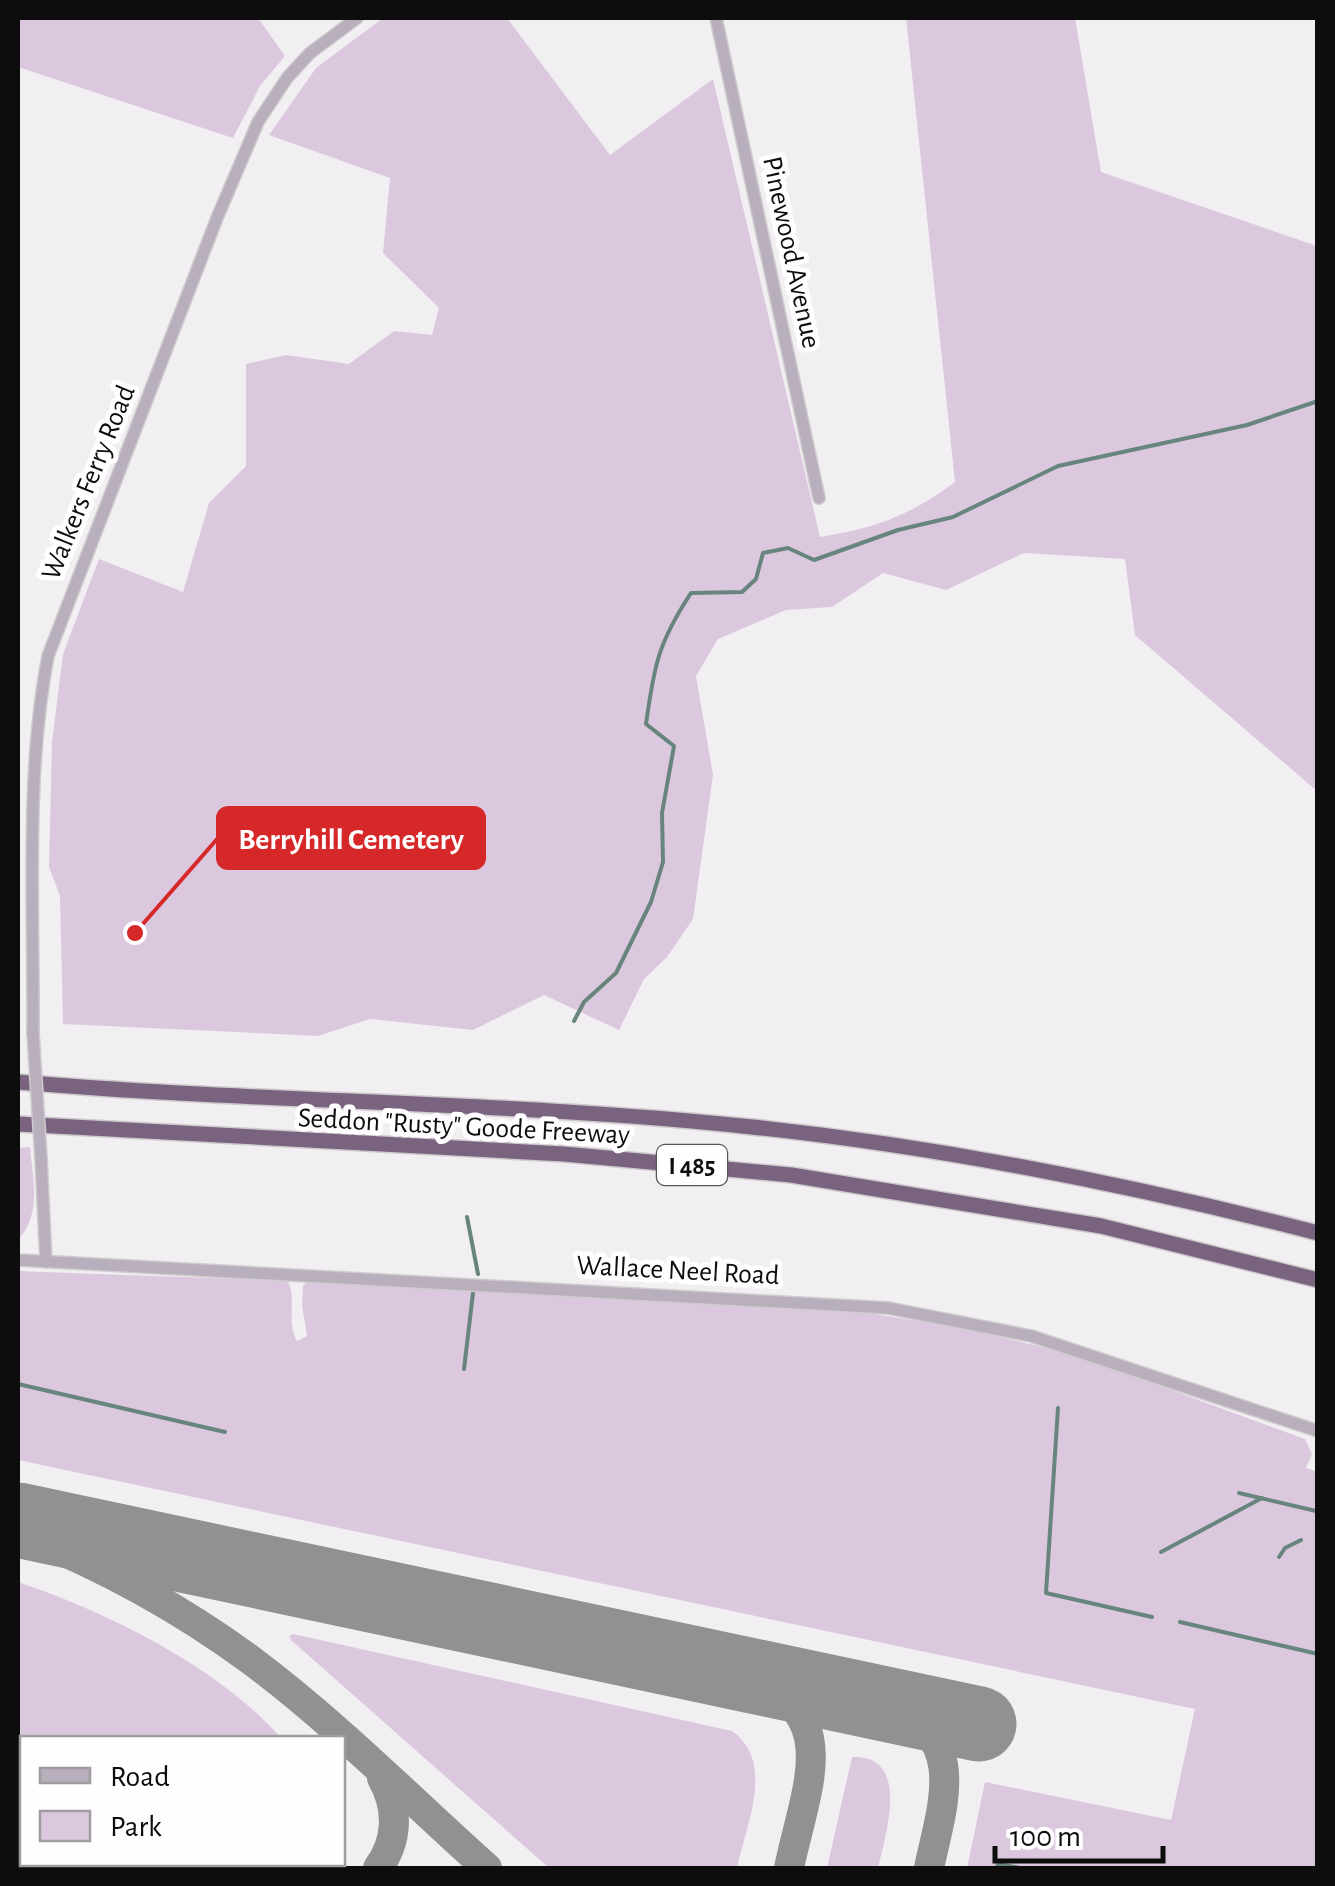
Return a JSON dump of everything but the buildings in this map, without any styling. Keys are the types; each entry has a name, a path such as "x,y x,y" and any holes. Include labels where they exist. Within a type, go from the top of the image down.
{"highway":[{"name":"Seddon \"Rusty\" Goode Freeway","path":"18,1082 750,1126 1015,1167 1318,1233"},
{"name":"Seddon \"Rusty\" Goode Freeway","path":"18,1124 564,1154 790,1175 1101,1226 1318,1280"}],"street":[{"name":"Walkers Ferry Road","path":"46,1262 33,1033 34,854 43,682 48,656 258,122 286,78 310,53 358,18"},
{"name":"Pinewood Avenue","path":"716,18 819,498"},
{"path":"18,856 34,854"},
{"name":"Wallace Neel Road","path":"18,1260 888,1308 1031,1336 1318,1431"}],"green space":[{"path":"18,18 258,18 285,56 260,86 233,138 18,67"},
{"path":"383,18 507,18 610,155 713,79 820,537 891,519 955,482 906,18 1075,18 1101,172 1317,246 1317,791 1135,635 1125,559 1024,553 946,590 883,573 832,607 786,610 718,639 696,676 713,775 693,919 667,957 644,979 619,1030 544,995 473,1030 370,1019 318,1036 63,1024 60,896 49,867 52,742 63,654 99,559 183,592 209,503 246,466 246,364 286,355 349,364 394,331 432,335 439,308 383,253 390,178 269,135 316,68"},
{"path":"30,1147 33,1208 18,1240 18,1148"},
{"path":"18,1271 288,1281 297,1341 307,1336 302,1305 303,1286 307,1282 860,1312 959,1327 1098,1363 1305,1439 1312,1454 1306,1468 1318,1472 1317,1868 967,1868 985,1782 1171,1820 1195,1709 18,1460"},
{"path":"18,1582 88,1609 194,1665 256,1712 279,1736 20,1736 18,1783"},
{"path":"289,1636 732,1731 753,1759 755,1777 751,1814 737,1868 549,1868 291,1640"},
{"path":"852,1757 871,1760 882,1769 888,1783 889,1818 878,1868 827,1868"}],"waterway":[{"path":"574,1021 584,1002 616,973 651,902 663,862 662,813 674,746 646,724 659,656 691,593 742,592 756,579 763,553 788,548 814,560 898,530 953,517 1058,466 1247,425 1318,401"},
{"path":"467,1217 478,1274"},
{"path":"464,1369 473,1293"},
{"path":"18,1384 225,1432"},
{"path":"1058,1408 1046,1593 1152,1617"},
{"path":"1239,1493 1316,1511"},
{"path":"1161,1552 1262,1498"},
{"path":"1279,1557 1285,1548 1301,1540"},
{"path":"1180,1622 1318,1654"},
{"path":"997,1868 998,1864 1020,1868"}],"taxiway":[{"path":"18,1532 79,1558 196,1623 252,1661 343,1736"},
{"path":"738,1673 772,1688 794,1707 806,1728 811,1752 809,1778 789,1868"},
{"path":"891,1705 915,1719 931,1736 941,1755 943,1797 929,1868"},
{"path":"345,1738 487,1868"},
{"path":"378,1868 385,1858 394,1824 388,1789 382,1778"},
{"path":"166,1866 177,1868"}],"runway":[{"path":"18,1520 979,1724"}],"place":[{"name":"Berryhill Cemetery","path":"135,933"}]}
